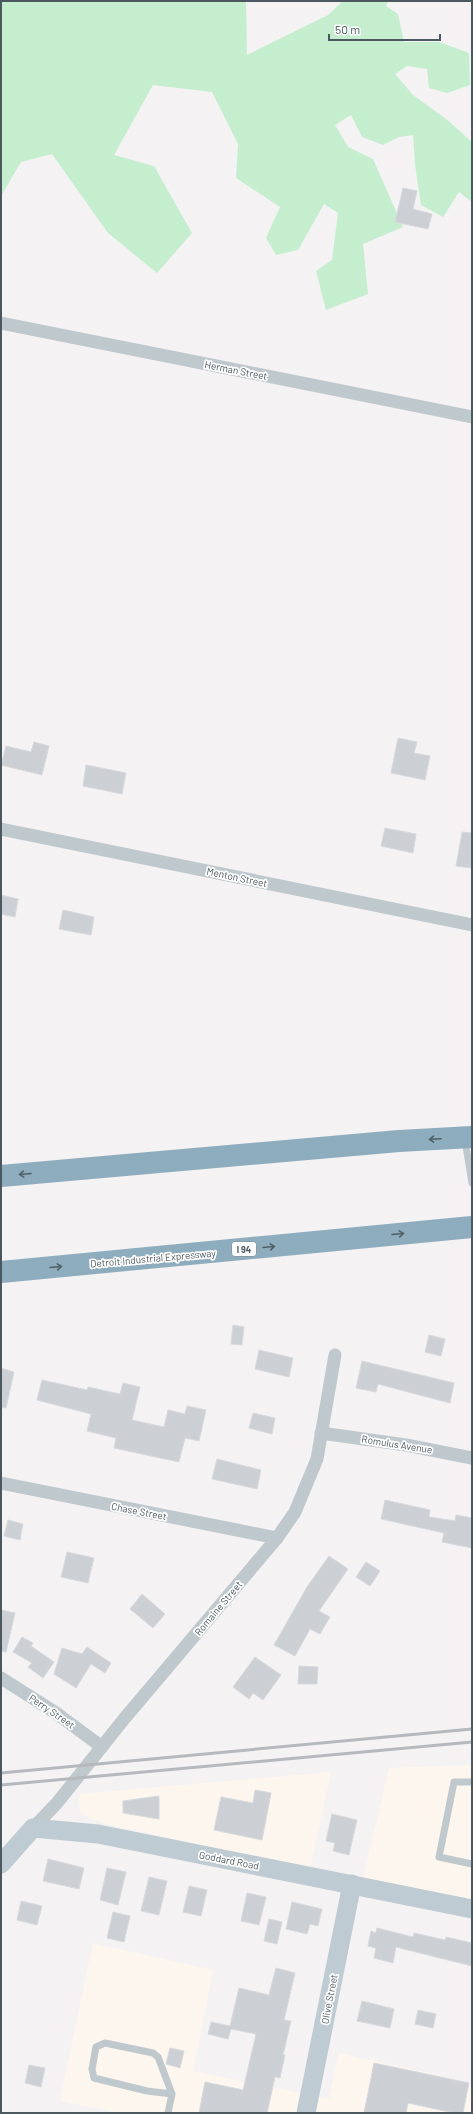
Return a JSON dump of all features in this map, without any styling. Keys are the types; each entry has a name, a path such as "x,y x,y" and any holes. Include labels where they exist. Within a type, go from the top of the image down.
{"highway":[{"path":"1,1161 468,1137"},
{"path":"1,1176 399,1141"},
{"name":"Detroit Industrial Expressway","path":"1,1272 472,1227"}],"main road":[{"path":"1,1864 33,1828"},
{"name":"Goddard Road","path":"33,1828 98,1834 472,1909"},
{"name":"Olive Street","path":"306,2113 352,1884"}],"street":[{"name":"Herman Street","path":"1,323 472,417"},
{"name":"Menton Street","path":"1,829 472,925"},
{"name":"Romaine Street","path":"33,1828 57,1803 277,1538 294,1512 309,1482 317,1459 335,1354"},
{"name":"Romulus Avenue","path":"321,1433 406,1444 472,1458"},
{"name":"Chase Street","path":"1,1483 277,1538"},
{"name":"Perry Street","path":"1,1678 56,1713 102,1747"}],"lane":[{"path":"468,1137 472,1183"},
{"path":"472,1782 454,1782 439,1857 472,1864"},
{"path":"168,2113 172,2094 158,2057 153,2053 104,2043 96,2047 92,2074 94,2078 147,2091 172,2094"}],"shaded area":[{"path":"472,1765 472,1901 363,1879 389,1768"},
{"path":"331,1772 310,1869 114,1826 89,1818 82,1814 78,1804 79,1794"},
{"path":"93,1943 213,1970 193,2071 329,2099 339,2053 472,2083 472,2113 118,2113 60,2101"}],"green space":[{"path":"1,1 246,1 247,55 328,15 343,1 388,1 386,6 398,14 404,42 439,42 469,53 470,85 447,93 429,88 427,69 407,66 395,74 413,95 446,119 472,142 472,202 459,192 443,217 421,205 415,165 413,135 399,137 383,145 362,137 351,115 335,125 348,147 373,159 403,227 363,244 368,294 326,310 316,271 332,260 338,213 324,204 298,250 276,255 266,238 280,207 236,178 238,144 212,92 153,85 114,155 154,166 192,233 157,273 108,233 52,154 21,162 1,196"}],"building":[{"path":"403,188 417,191 413,209 432,214 428,229 395,222"},
{"path":"398,738 417,742 414,753 430,756 425,780 391,773"},
{"path":"34,742 49,746 42,775 1,765 6,746 31,752"},
{"path":"86,765 126,773 122,794 83,786"},
{"path":"385,828 416,834 413,853 381,846"},
{"path":"462,832 472,833 472,868 456,866"},
{"path":"1,895 18,899 15,917 1,914"},
{"path":"63,910 94,917 91,935 59,929"},
{"path":"233,1325 244,1327 242,1345 231,1344"},
{"path":"429,1335 445,1339 441,1356 425,1352"},
{"path":"259,1350 293,1358 289,1377 255,1369"},
{"path":"362,1361 454,1383 450,1403 378,1384 376,1392 356,1388"},
{"path":"1,1368 14,1372 6,1408 1,1407"},
{"path":"42,1380 87,1390 88,1387 120,1394 123,1383 140,1387 132,1420 164,1427 168,1410 185,1414 187,1406 206,1410 199,1441 185,1438 179,1462 114,1448 116,1438 87,1431 91,1414 37,1400"},
{"path":"253,1413 275,1418 272,1434 249,1428"},
{"path":"217,1459 261,1470 257,1489 212,1479"},
{"path":"385,1500 430,1510 429,1517 455,1521 456,1515 472,1518 472,1548 442,1542 444,1533 381,1519"},
{"path":"8,1520 23,1524 20,1540 4,1536"},
{"path":"67,1552 94,1558 88,1583 61,1577"},
{"path":"329,1556 348,1569 319,1611 330,1617 320,1634 310,1629 295,1656 274,1645 307,1587"},
{"path":"366,1562 380,1571 370,1586 356,1577"},
{"path":"142,1594 165,1614 153,1628 130,1609"},
{"path":"1,1610 15,1613 6,1652 1,1651"},
{"path":"22,1637 33,1643 31,1646 54,1662 43,1678 28,1667 32,1663 13,1652"},
{"path":"87,1647 111,1663 105,1673 91,1664 76,1688 54,1674 62,1648 82,1654"},
{"path":"255,1657 281,1675 263,1700 253,1693 249,1699 233,1687"},
{"path":"299,1666 318,1667 317,1684 298,1684"},
{"path":"255,1790 271,1793 262,1840 214,1830 221,1797 253,1803"},
{"path":"159,1796 159,1819 123,1813 123,1801"},
{"path":"332,1814 357,1820 349,1855 333,1851 335,1843 326,1841"},
{"path":"48,1859 84,1868 79,1889 43,1881"},
{"path":"107,1868 126,1872 118,1905 100,1900"},
{"path":"149,1877 167,1881 159,1915 141,1911"},
{"path":"189,1886 207,1890 201,1916 183,1912"},
{"path":"247,1893 266,1897 259,1925 241,1921"},
{"path":"21,1901 42,1906 37,1925 17,1920"},
{"path":"292,1902 322,1909 318,1926 310,1924 307,1934 286,1929"},
{"path":"113,1912 130,1916 124,1942 107,1938"},
{"path":"269,1919 282,1922 277,1944 264,1941"},
{"path":"377,1928 413,1937 414,1933 445,1940 446,1937 472,1943 472,1966 396,1947 393,1963 374,1958 376,1948 368,1946 371,1931 376,1933"},
{"path":"276,1968 295,1973 284,2020 291,2021 283,2055 285,2055 280,2078 275,2077 267,2113 199,2113 205,2082 243,2090 256,2034 231,2029 228,2039 208,2034 211,2022 230,2026 239,1988 269,1995"},
{"path":"362,2001 394,2009 390,2028 357,2021"},
{"path":"418,2010 436,2014 433,2028 415,2024"},
{"path":"170,2048 184,2051 180,2068 166,2064"},
{"path":"374,2063 469,2083 463,2113 454,2113 408,2103 406,2113 364,2113"},
{"path":"29,2065 45,2068 41,2087 25,2083"}],"railway":[{"path":"1,1773 472,1729"},
{"path":"1,1785 472,1742"}]}
